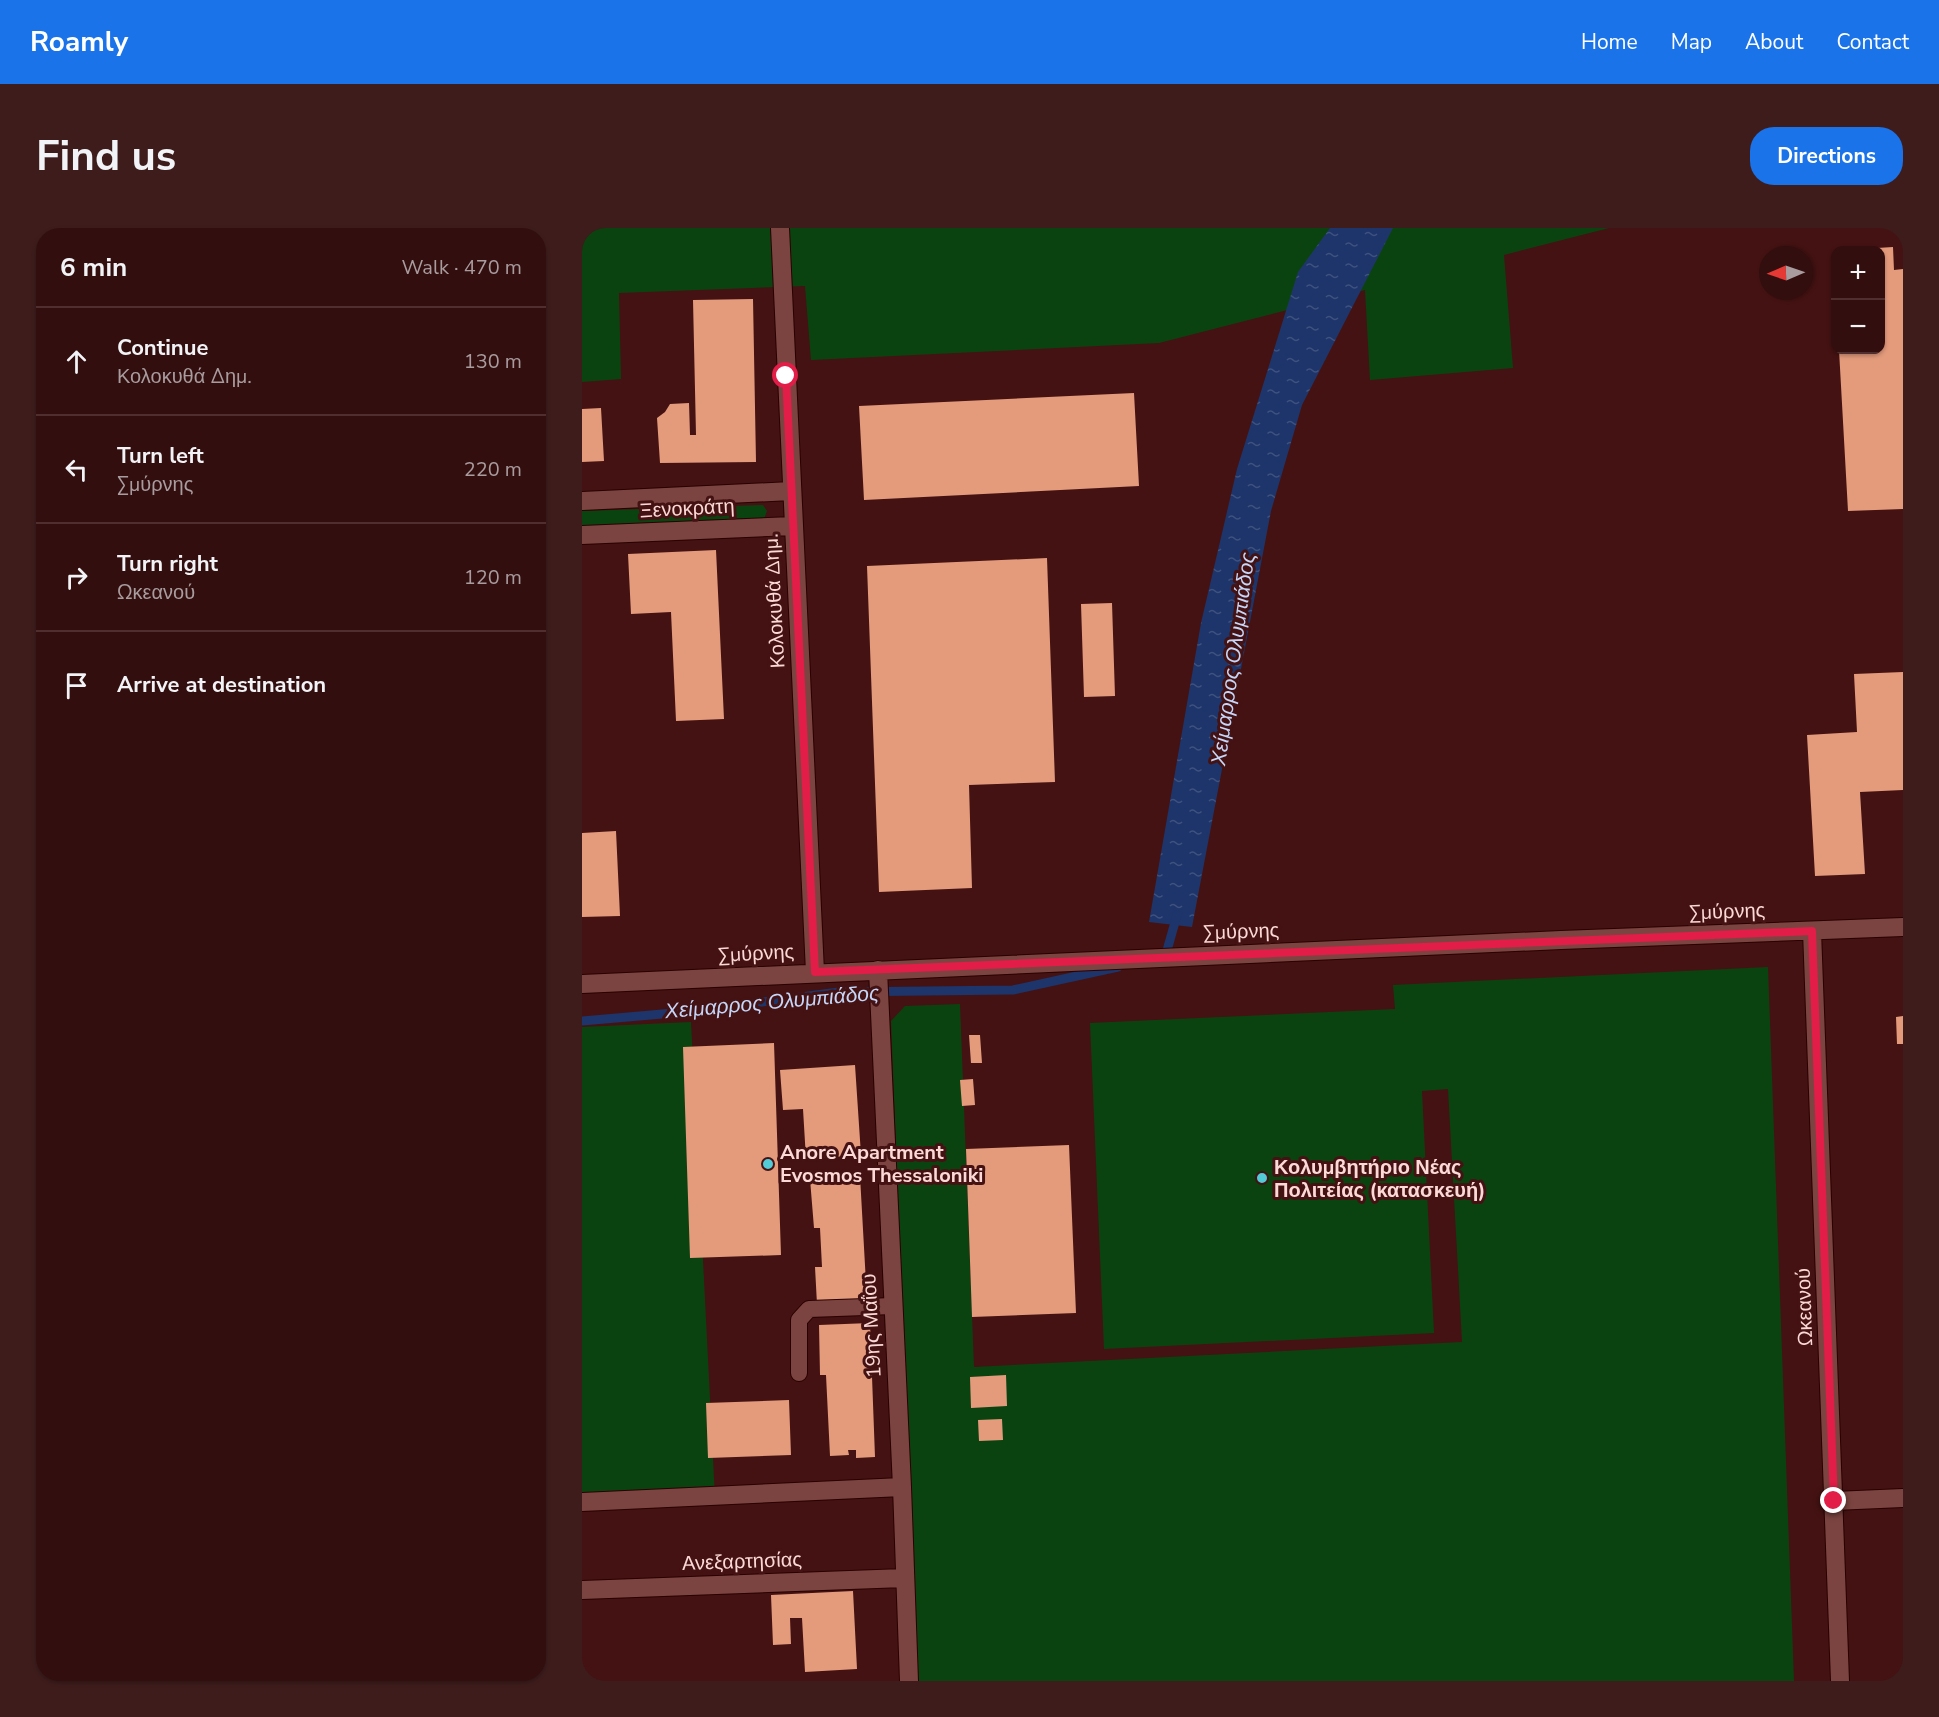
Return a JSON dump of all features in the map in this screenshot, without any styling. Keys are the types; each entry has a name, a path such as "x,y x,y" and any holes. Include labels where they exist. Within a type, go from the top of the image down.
{"street":[{"name":"Κολοκυθά Δημ.","path":"780,228 815,972"},
{"name":"Ξενοκράτη","path":"582,501 791,491"},
{"name":"Ξενοκράτη","path":"582,535 793,526"},
{"name":"Σμύρνης","path":"582,984 815,972 1903,927"},
{"name":"Ωκεανού","path":"1812,931 1840,1681"},
{"name":"19ης Μαΐου","path":"878,970 909,1681"},
{"path":"582,1502 902,1487"},
{"path":"1834,1501 1903,1498"},
{"name":"Ανεξαρτησίας","path":"582,1590 904,1578"}],"lane":[{"path":"799,1373 799,1320 809,1309 893,1306"}],"green space":[{"path":"582,228 1609,228 1504,255 1513,368 1370,380 1365,290 1159,343 811,360 805,286 619,293 621,379 582,382"},
{"path":"763,505 767,511 764,519 582,526 582,511"},
{"path":"1768,967 1794,1681 917,1681 891,1021 905,1006 960,1004 974,1367 1462,1342 1448,1089 1422,1091 1434,1333 1104,1349 1090,1023 1395,1009 1393,985"},
{"path":"691,1022 715,1498 582,1503 582,1027"}],"water":[{"path":"1330,228 1393,228 1302,405 1271,511 1192,927 1149,922 1201,623 1237,469 1298,272"}],"building":[{"path":"1893,247 1894,270 1903,269 1903,509 1848,511 1839,354 1885,354 1885,248"},
{"path":"753,299 756,462 660,463 657,418 670,404 689,403 690,435 696,435 693,300"},
{"path":"1134,393 1139,486 864,500 859,406"},
{"path":"601,408 604,461 582,462 582,409"},
{"path":"716,550 724,719 676,721 671,612 631,614 628,554"},
{"path":"1047,558 1055,782 969,785 972,888 879,892 867,566"},
{"path":"1112,603 1115,696 1084,697 1081,604"},
{"path":"1903,672 1903,790 1860,792 1865,874 1815,876 1807,735 1857,732 1854,674"},
{"path":"616,831 620,916 582,917 582,833"},
{"path":"1903,1016 1903,1044 1897,1044 1896,1017"},
{"path":"969,1035 980,1035 982,1063 971,1063"},
{"path":"774,1043 781,1255 690,1258 683,1047"},
{"path":"855,1065 861,1155 806,1159 803,1109 783,1110 780,1070"},
{"path":"973,1079 975,1105 962,1106 960,1080"},
{"path":"1069,1145 1076,1313 972,1317 966,1149"},
{"path":"860,1176 867,1301 817,1304 815,1267 822,1267 820,1228 814,1228 810,1179"},
{"path":"870,1323 875,1457 856,1458 856,1450 848,1450 849,1455 830,1456 826,1375 820,1375 819,1325"},
{"path":"1006,1375 1007,1406 971,1408 970,1377"},
{"path":"789,1400 791,1455 708,1458 706,1403"},
{"path":"1002,1419 1003,1440 979,1441 978,1420"},
{"path":"853,1591 857,1669 805,1672 802,1618 790,1618 791,1644 773,1645 771,1595"}],"waterway":[{"name":"Χείμαρρος Ολυμπιάδος","path":"1161,958 1166,954 1177,915"},
{"name":"Χείμαρρος Ολυμπιάδος","path":"582,1021 685,1012 839,992 1013,990 1118,967"}],"place":[{"name":"Anore Apartment Evosmos Thessaloniki","path":"768,1164"},
{"name":"Κολυμβητήριο Νέας Πολιτείας (κατασκευή)","path":"1262,1178"}],"route":[{"path":"786,376 815,972 1812,931 1834,1501"}]}
